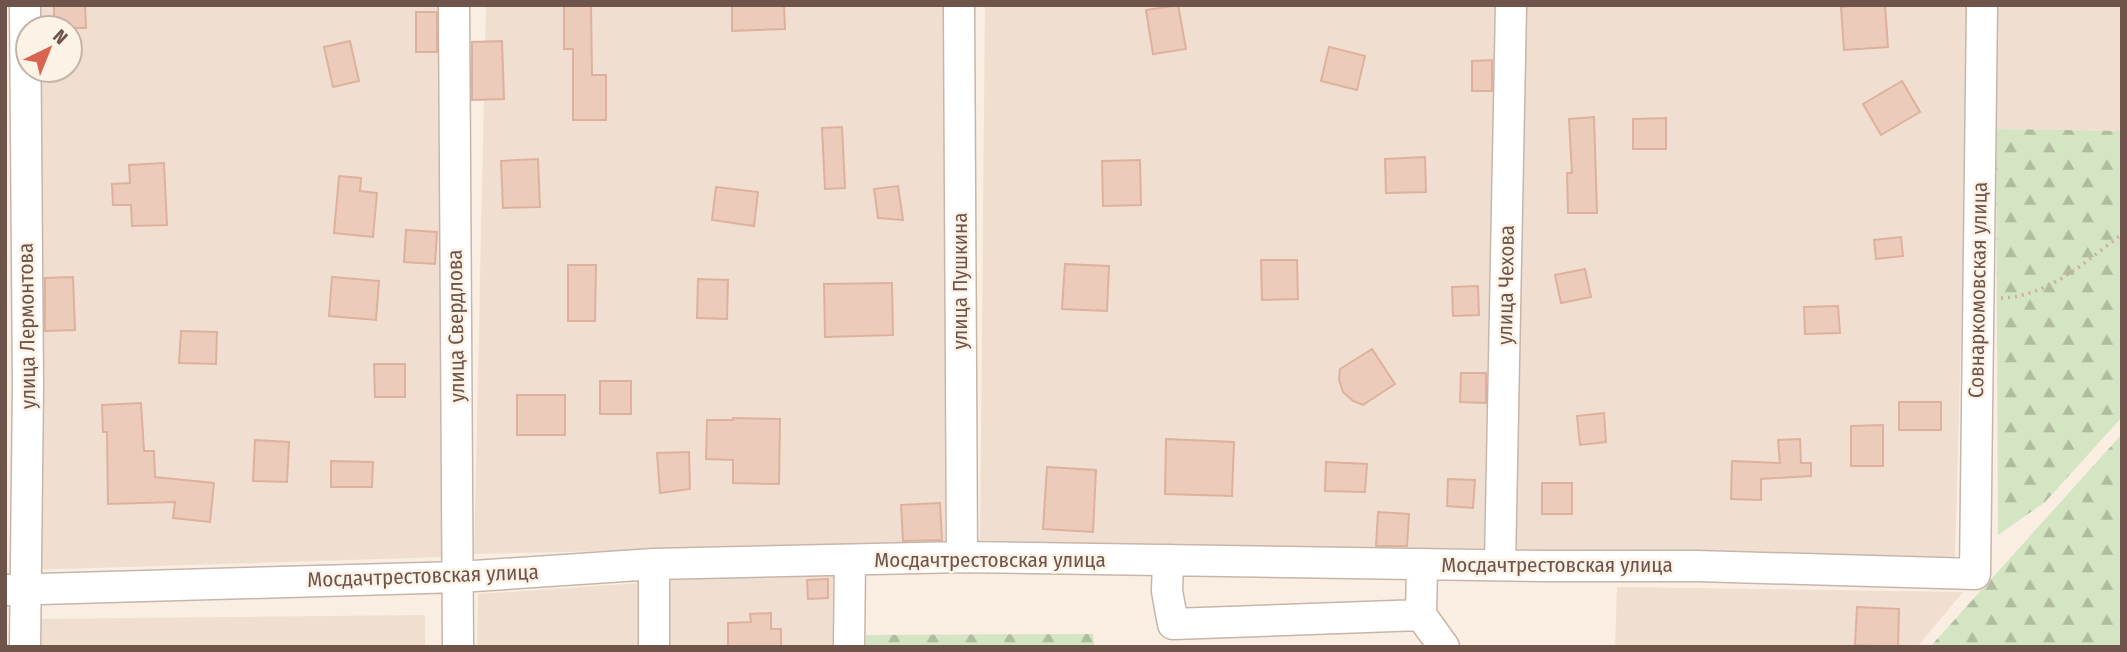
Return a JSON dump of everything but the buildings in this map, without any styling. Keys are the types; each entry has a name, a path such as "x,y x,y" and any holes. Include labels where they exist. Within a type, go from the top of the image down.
{"street":[{"name":"улица Лермонтова","path":"25,5 28,386 16,590 26,647"},
{"name":"улица Свердлова","path":"453,5 458,647"},
{"name":"улица Пушкина","path":"959,5 962,557"},
{"name":"улица Чехова","path":"1500,565 1511,5"},
{"name":"Совнаркомовская улица","path":"1975,574 1982,5"},
{"name":"Мосдачтрестовская улица","path":"16,590 459,578 654,564 962,557 1697,566 1975,574"},
{"path":"849,647 850,560"},
{"path":"1168,560 1167,591 1173,636 1421,615"},
{"path":"654,564 654,647"},
{"path":"1422,564 1421,615 1444,647"}],"path":[{"path":"1978,298 2018,298 2069,275 2122,234"}],"shaded area":[{"path":"34,5 445,5 444,557 28,570 33,84 84,84 84,14 34,14"},
{"path":"486,5 956,5 945,544 474,554"},
{"path":"985,5 1495,5 1484,548 1230,551 980,540"},
{"path":"1520,5 1970,5 1955,559 1516,556"},
{"path":"1997,5 2122,5 2122,131 1996,129"},
{"path":"837,572 839,647 668,647 667,580"},
{"path":"640,583 641,647 477,647 478,594"},
{"path":"1617,587 1963,592 1917,647 1615,647"},
{"path":"425,615 425,647 38,647 38,619"}],"green space":[{"path":"1996,129 2122,131 2122,417 2045,502 1998,535"},
{"path":"2122,434 2122,647 1930,647"},
{"path":"1093,634 1094,647 866,647 866,635"}]}
